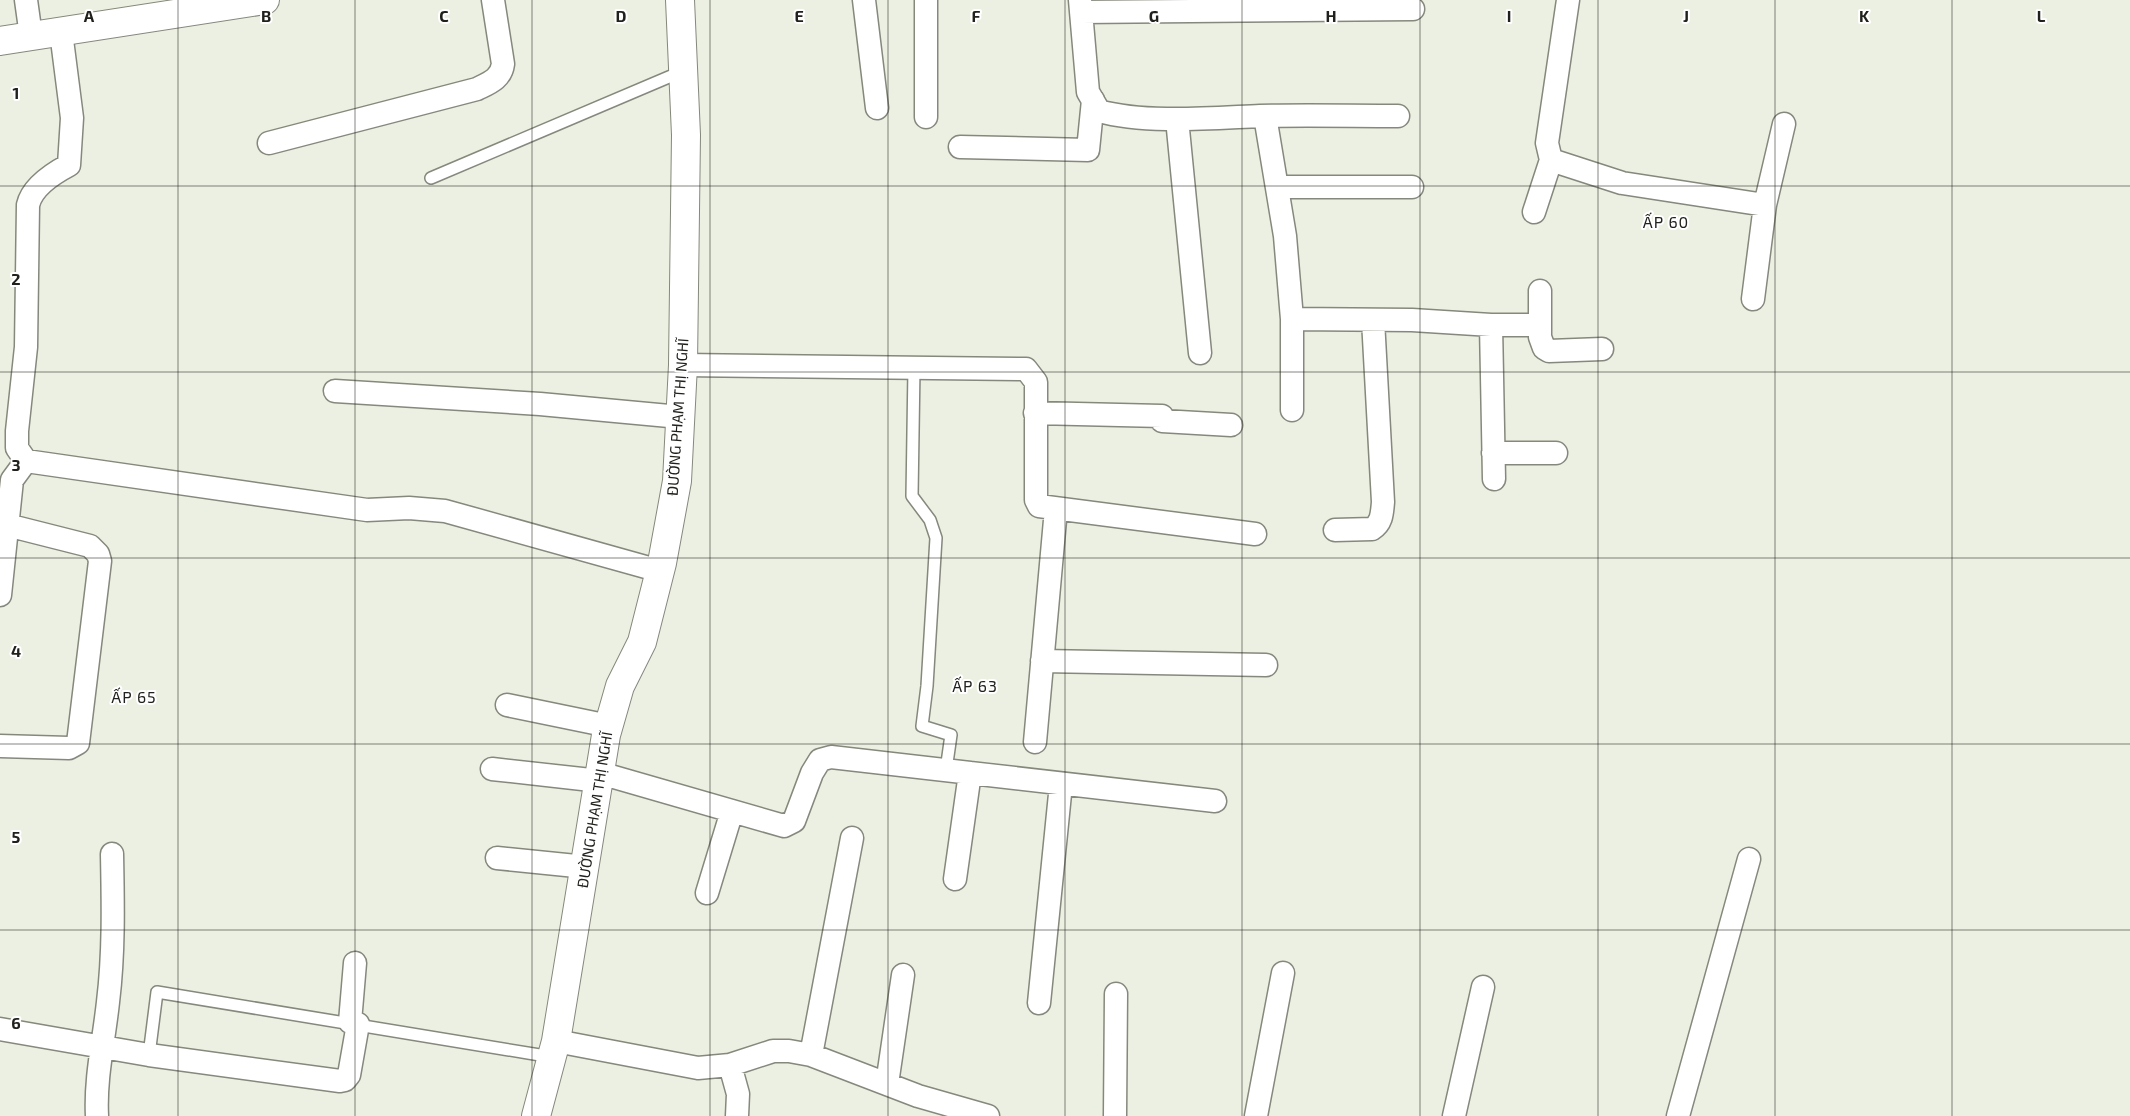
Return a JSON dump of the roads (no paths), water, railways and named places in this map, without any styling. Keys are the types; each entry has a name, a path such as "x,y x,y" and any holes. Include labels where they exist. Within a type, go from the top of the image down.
{"street":[{"path":"26,0 31,36"},
{"path":"0,41 61,32 156,8 265,0"},
{"path":"268,143 477,89 494,80 500,73 503,64 493,0"},
{"name":"ĐƯỜNG PHẠM THỊ NGHĨ","path":"536,1116 554,1049 586,867 608,726 620,686 642,642 660,571 677,481 683,365 686,135 680,0"},
{"path":"864,0 877,108"},
{"path":"926,0 926,117"},
{"path":"1534,212 1551,160 1547,143 1568,0"},
{"path":"1398,116 1265,116 1177,119 1113,115 1099,111 1088,92 1081,6 1413,9"},
{"path":"26,462 18,448 16,431 26,347 28,205 31,194 54,173 68,165 72,118 61,32"},
{"path":"960,147 1088,150 1093,100"},
{"path":"1265,116 1285,236 1292,319 1292,410"},
{"path":"1177,119 1200,352"},
{"path":"1753,300 1765,204 1784,124"},
{"path":"1551,160 1622,183 1765,204"},
{"path":"1277,187 1412,187"},
{"path":"1540,291 1541,344 1546,350 1602,349"},
{"path":"1292,319 1412,320 1491,325 1540,325"},
{"path":"1336,530 1372,529 1377,526 1382,513 1383,502 1373,320"},
{"path":"1491,325 1494,479"},
{"path":"683,365 1026,369 1036,382 1036,502 1041,507 1255,534"},
{"path":"335,390 540,404 680,417"},
{"path":"1035,412 1162,416 1162,421 1230,425"},
{"path":"1494,453 1556,453"},
{"path":"0,595 12,480 26,462"},
{"path":"26,462 367,510 409,508 446,511 660,571"},
{"path":"1036,742 1056,509"},
{"path":"0,746 69,748 78,743 100,562 98,554 90,546 7,525"},
{"path":"1042,661 1266,665"},
{"path":"507,705 608,726"},
{"path":"492,769 600,777 784,826 794,821 812,773 820,760 831,756 1215,801"},
{"path":"955,879 970,773"},
{"path":"1040,1003 1061,784"},
{"path":"707,893 732,811"},
{"path":"811,1055 852,838"},
{"path":"97,1116 101,1046 108,1002 113,925 112,854"},
{"path":"497,858 586,867"},
{"path":"1678,1116 1749,859"},
{"path":"0,1029 149,1055 340,1082 349,1075 354,1023 355,963"},
{"path":"1256,1116 1283,973"},
{"path":"887,1084 903,975"},
{"path":"1454,1116 1483,986"},
{"path":"1115,1116 1116,994"},
{"path":"554,1049 698,1068 730,1065 773,1051 789,1051 811,1055 887,1084 916,1106 987,1116"},
{"path":"730,1065 738,1094 737,1116"}],"lane":[{"path":"431,178 683,71"},
{"path":"914,368 912,496 930,520 936,538 927,686 922,726 951,735 946,770"},
{"path":"149,1055 157,992 354,1023 554,1049"}],"district":[{"name":"ẤP 60","path":"1666,222"},
{"name":"ẤP 63","path":"975,686"},
{"name":"ẤP 65","path":"134,697"}]}
